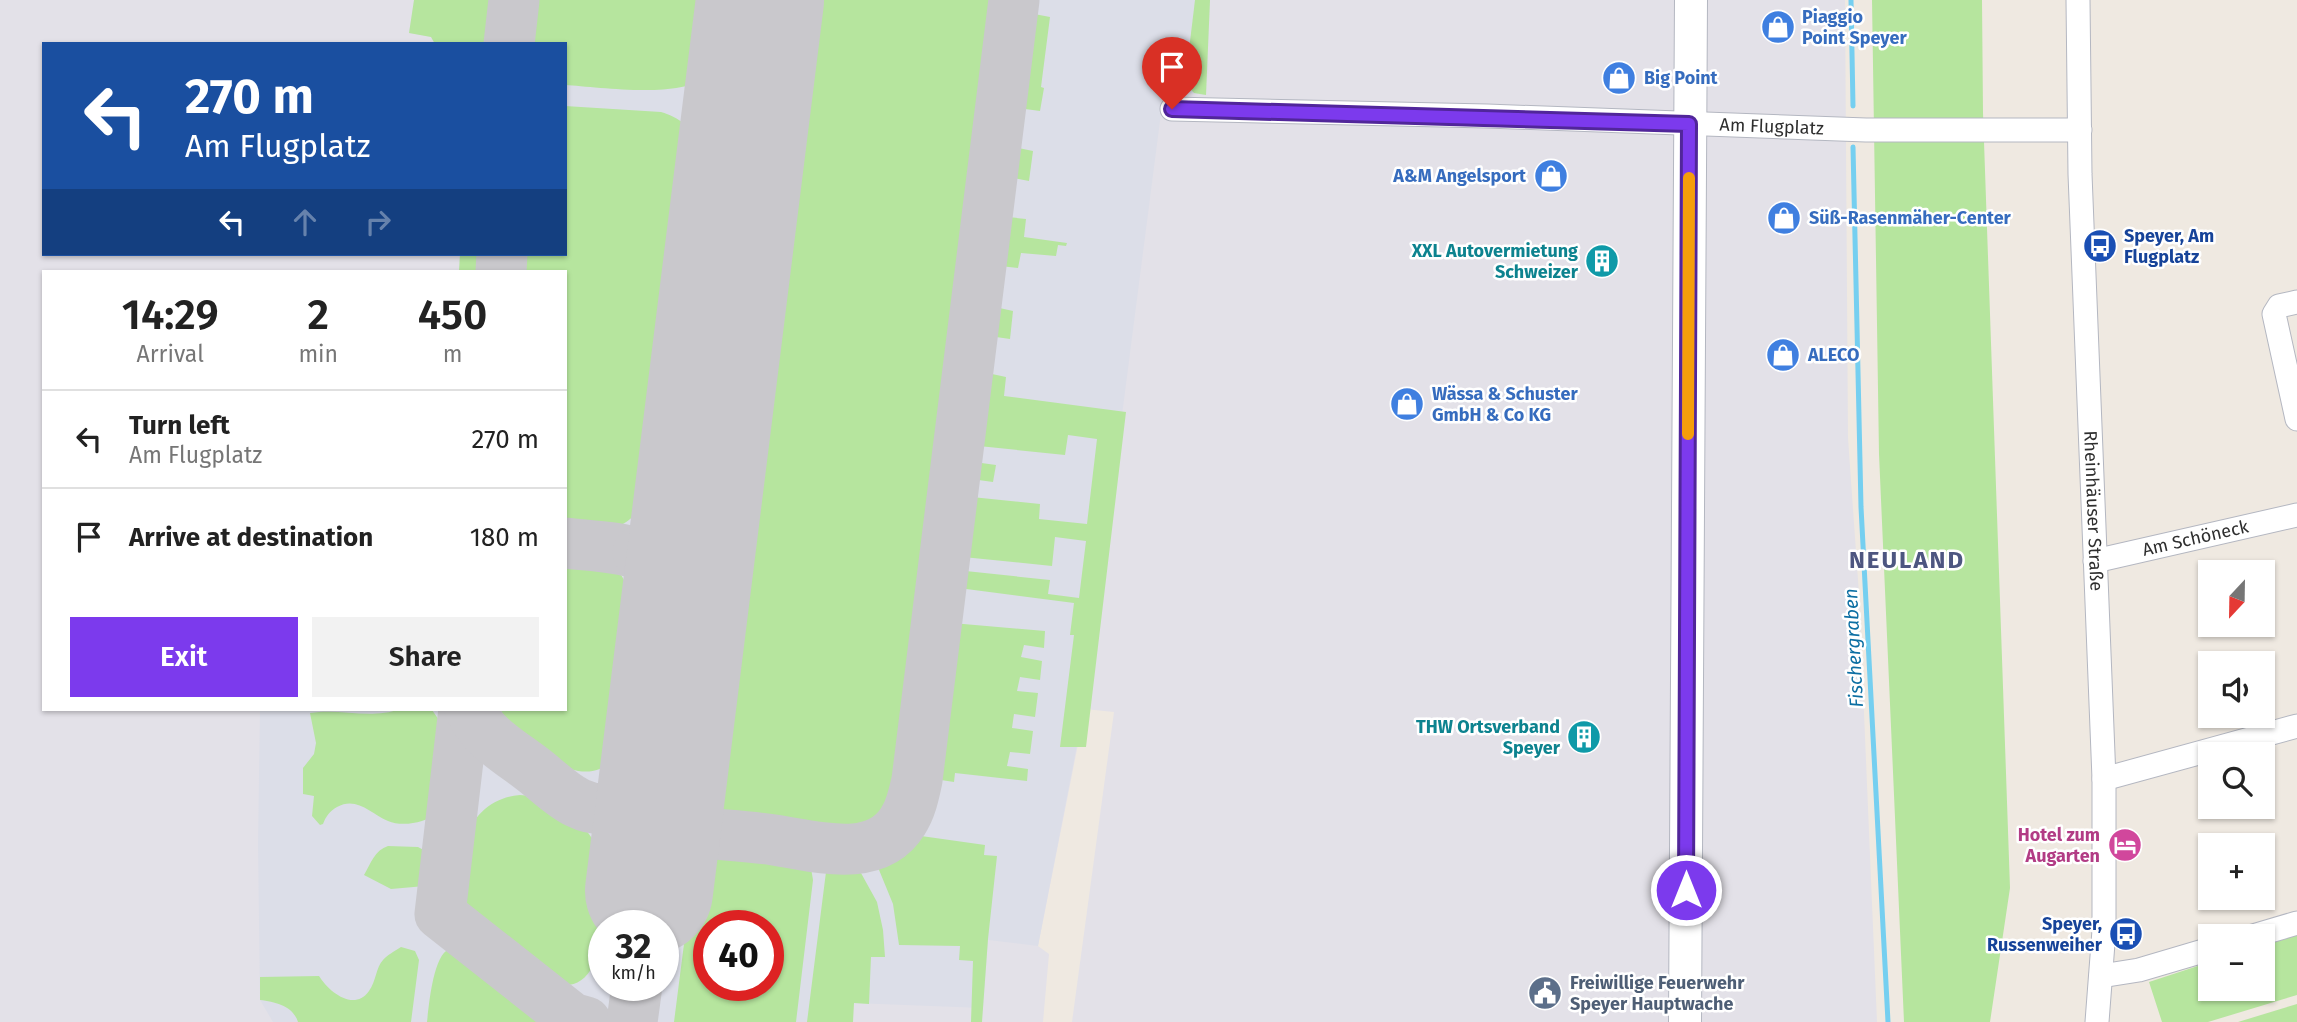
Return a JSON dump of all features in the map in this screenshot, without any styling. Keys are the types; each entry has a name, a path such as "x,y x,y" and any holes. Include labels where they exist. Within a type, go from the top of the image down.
{"street":[{"path":"1685,1022 1690,0"},
{"name":"Rheinhäuser Straße","path":"2078,0 2080,130 2104,779 2104,930 2097,1022"},
{"name":"Am Flugplatz","path":"1172,109 1866,130 2080,130"},
{"path":"2288,304 2274,314 2297,419"},
{"name":"Am Schöneck","path":"2095,562 2297,515"},
{"path":"2104,779 2297,726"},
{"path":"2275,930 2297,923"},
{"path":"2101,976 2138,970 2198,952"}],"shaded area":[{"path":"0,0 1845,0 1848,438 1859,594 1877,1022 1072,1022 1114,712 1085,709 1038,946 1049,954 1043,1022 0,1022"},
{"path":"414,0 1210,0 1206,95 1164,90 1084,709 1038,946 988,940 983,1008 853,1003 812,1022 273,1022 260,1000 260,711 567,711 567,270 459,270 460,256 567,256 567,42 434,42 431,37 409,33"}],"green space":[{"path":"414,0 498,0 496,42 434,42 431,37 409,33"},
{"path":"536,0 716,0 705,77 678,88 638,90 567,85 567,42 527,42"},
{"path":"803,0 1003,0 903,792 883,827 865,835 842,837 720,821 707,815 702,806"},
{"path":"1195,0 1210,0 1206,95 1194,93 1185,83"},
{"path":"1872,0 1982,0 1983,113 2010,888 1990,1022 1904,1022 1879,454"},
{"path":"1029,13 1050,17 1040,111 1011,107 1022,21"},
{"path":"567,106 661,112 674,117 693,134 698,146 655,490 627,522 618,527 596,530 567,525 567,270 518,270 518,256 567,256"},
{"path":"1008,146 1033,151 1029,181 1002,176"},
{"path":"999,216 1026,219 1024,237 1067,243 1066,246 1058,245 1056,256 1021,253 1018,268 991,265"},
{"path":"460,256 487,256 486,270 459,270"},
{"path":"986,305 1013,311 1010,339 982,335"},
{"path":"978,371 1006,377 1004,396 1126,412 1086,747 1060,747 1074,635 1070,635 1074,603 951,587 952,576 955,576 956,570 1050,580 1048,594 1079,598 1086,541 1055,537 1052,566 963,557 956,549 962,496 1040,504 1039,519 1087,524 1097,439 1068,435 1065,455 969,445"},
{"path":"967,461 996,465 993,482 964,478"},
{"path":"567,559 591,561 620,573 640,608 623,741 612,761 596,770 579,771 560,765 541,754 524,740 501,711 567,711"},
{"path":"947,624 1045,631 1044,648 1024,645 1021,657 1042,661 1040,680 1020,677 1017,691 1038,693 1035,717 1014,714 1012,728 1033,731 1030,754 1010,752 1007,766 1028,769 1027,781 955,773 954,782 928,778 945,630"},
{"path":"433,711 446,730 436,813 420,822 400,824 388,821 364,807 344,804 332,810 320,825 312,816 314,796 303,794 303,768 314,754 316,743 310,713"},
{"path":"510,796 536,797 564,810 587,831 602,859 607,874 603,910 588,910 588,973 576,983 555,984 533,973 483,933 470,917 462,899 461,870 474,822 486,808"},
{"path":"907,834 985,845 984,855 997,856 982,1022 971,1022 973,961 959,960 960,946 899,945 893,904 877,865 880,856"},
{"path":"388,846 418,847 429,853 432,870 425,886 391,889 364,875 377,854"},
{"path":"724,846 799,856 810,862 813,880 796,1022 674,1022 677,1001 679,1001 694,866 709,849"},
{"path":"842,861 856,864 877,902 885,957 871,957 869,1004 854,1003 853,1022 807,1022 826,872"},
{"path":"2297,935 2297,995 2208,1022 2162,1022 2149,982 2198,966 2198,1001 2275,1001 2275,942"},
{"path":"401,947 415,951 419,960 411,1022 298,1022 288,1009 260,1000 260,977 319,976 335,993 349,1000 356,1000 369,991 383,960"},
{"path":"449,949 462,950 472,956 561,1022 427,1022 439,961"},
{"path":"2297,1004 2297,1022 2238,1022"}],"waterway":[{"name":"Fischergraben","path":"1851,0 1853,106"},
{"name":"Fischergraben","path":"1853,147 1861,507 1888,1022"}],"taxiway":[{"path":"509,42 514,0"},
{"path":"662,783 668,814 677,824 694,832 826,848 861,848 877,843 891,835 908,812 917,780 1014,0"},
{"path":"501,270 502,256"},
{"path":"638,552 673,538 697,508"},
{"path":"567,543 632,552 661,566 672,578 679,594 683,622"},
{"path":"464,711 440,914 572,1018 586,1022"},
{"path":"471,711 481,727 496,742 566,796 588,807 610,808 640,798 655,783 665,758"},
{"path":"647,910 649,891"},
{"path":"632,1022 635,1001"}],"runway":[{"path":"649,891 760,0"}],"slow traffic":[{"path":"1688,434 1689,178"}],"place":[{"name":"Piaggio Point Speyer","path":"1778,27"},
{"name":"Big Point","path":"1619,78"},
{"name":"A&M Angelsport","path":"1551,176"},
{"name":"Süß-Rasenmäher-Center","path":"1784,218"},
{"name":"Speyer, Am Flugplatz","path":"2100,246"},
{"name":"XXL Autovermietung Schweizer","path":"1602,261"},
{"name":"ALECO","path":"1783,355"},
{"name":"Wässa & Schuster GmbH & Co KG","path":"1407,404"},
{"name":"THW Ortsverband Speyer","path":"1584,737"},
{"name":"Hotel zum Augarten","path":"2125,845"},
{"name":"Speyer, Russenweiher","path":"2126,934"},
{"name":"Freiwillige Feuerwehr Speyer Hauptwache","path":"1545,993"}],"district":[{"name":"NEULAND","path":"1907,560"}],"route":[{"path":"1172,109 1487,116 1689,124 1686,890"}]}
